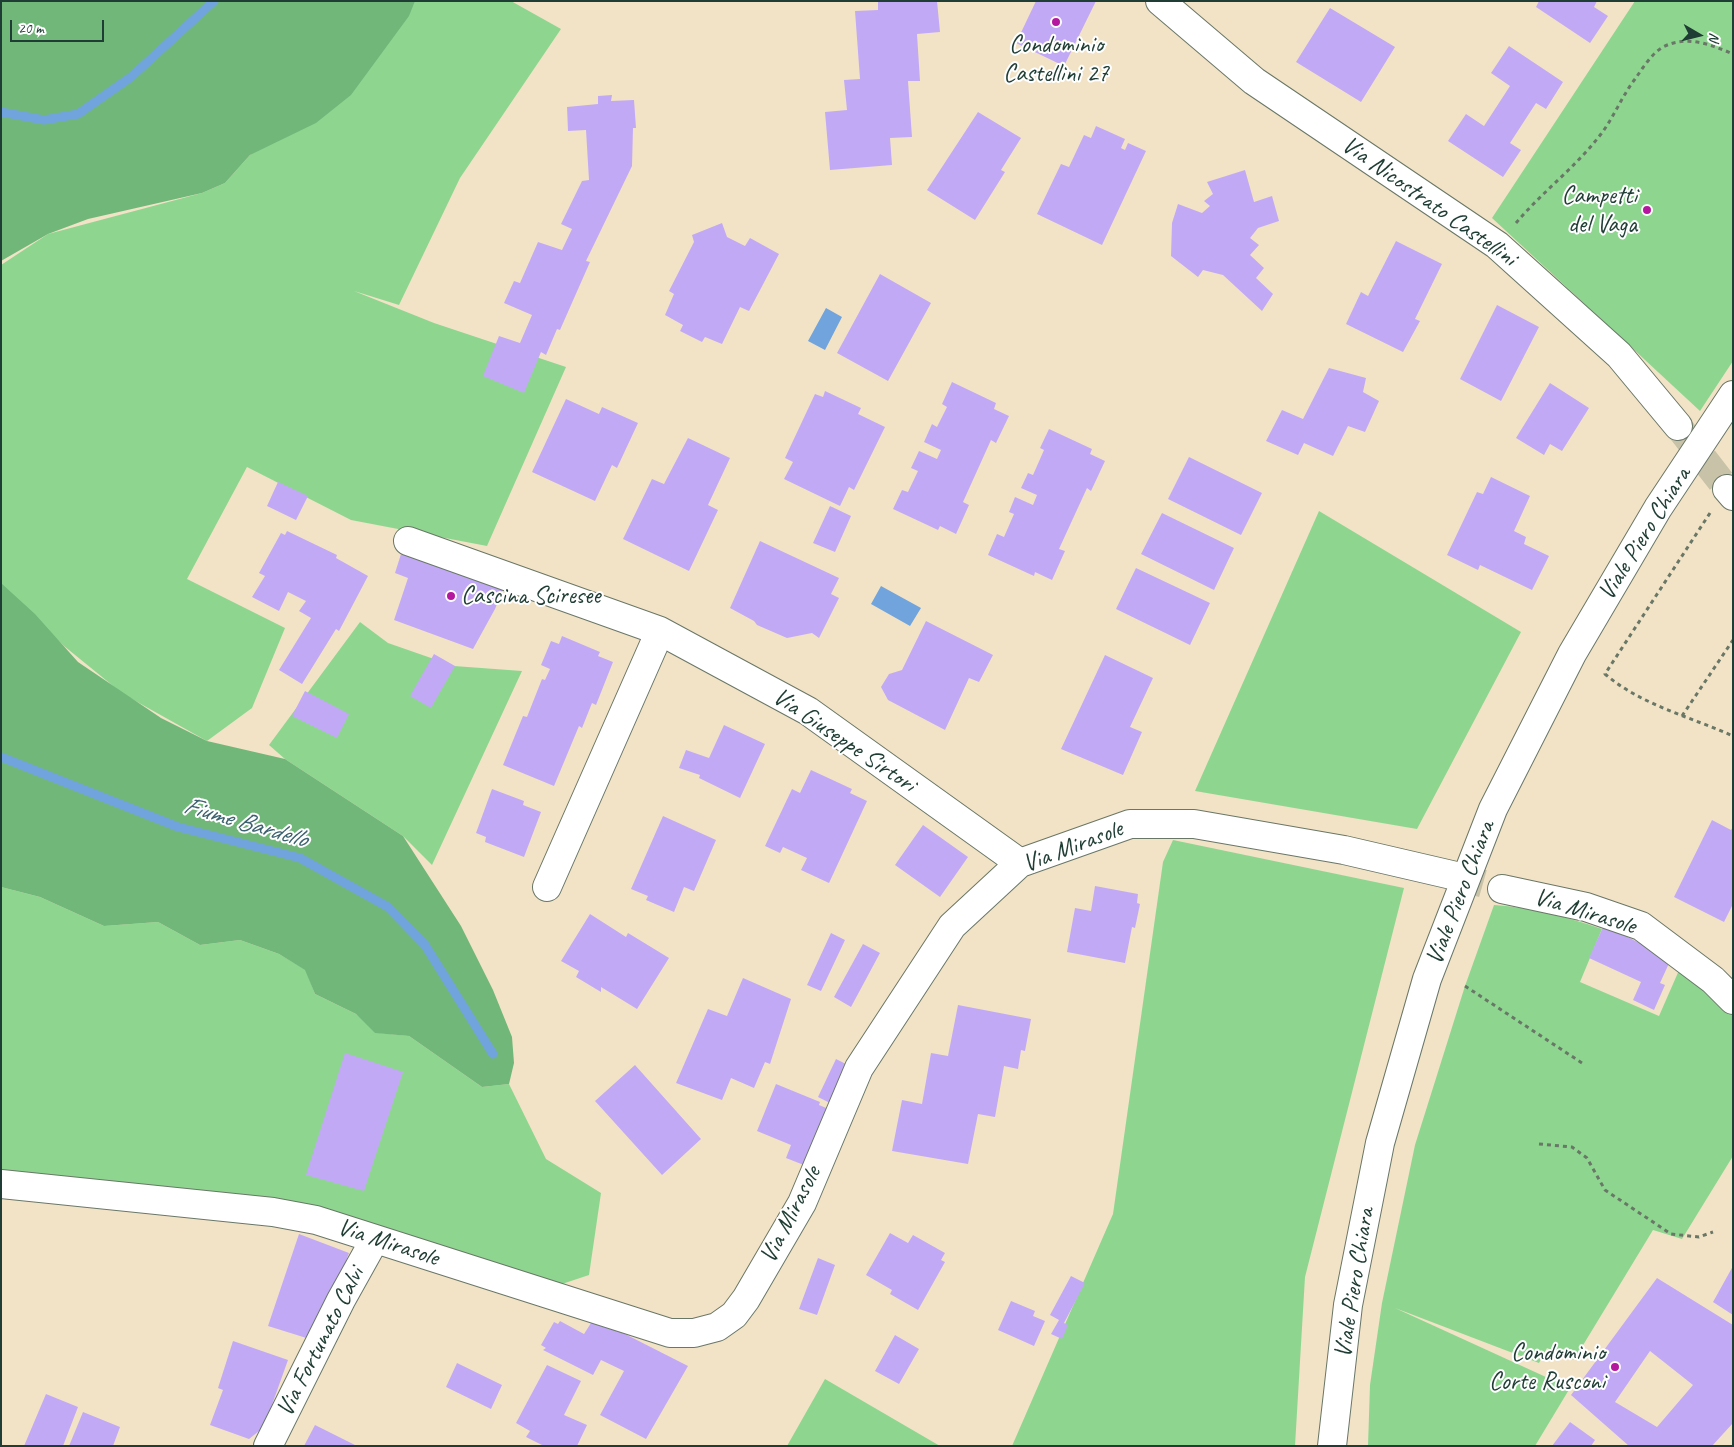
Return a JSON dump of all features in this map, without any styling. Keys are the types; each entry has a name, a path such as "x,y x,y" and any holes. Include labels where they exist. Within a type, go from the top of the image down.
{"street":[{"name":"Via Nicostrato Castellini","path":"1160,1 1254,81 1497,244 1619,355 1678,426"},
{"name":"Viale Piero Chiara","path":"1332,1446 1348,1305 1380,1143 1427,979 1493,809 1572,654 1658,508 1733,395"},
{"name":"Via Giuseppe Sirtori","path":"408,540 660,632 808,711 1020,863"},
{"path":"546,887 660,632"},
{"name":"Via Mirasole","path":"1,1184 273,1212 316,1220 670,1333 694,1333 717,1327 734,1316 746,1300 802,1202 859,1068 952,926 1020,863 1130,824 1194,824 1344,850 1456,876"},
{"name":"Via Mirasole","path":"1502,888 1586,907 1641,926 1713,980 1733,1000"},
{"name":"Via Fortunato Calvi","path":"268,1446 341,1300 375,1238"}],"path":[{"path":"1497,244 1529,207 1601,134 1632,82 1649,59 1661,48 1677,42 1691,41 1714,46 1733,54"},
{"path":"1688,543 1605,674 1650,701 1733,736"},
{"path":"1682,716 1733,640"},
{"path":"1465,986 1582,1063"},
{"path":"1539,1144 1572,1147 1587,1158 1606,1190 1671,1234 1699,1237 1713,1232"}],"green space":[{"path":"1,1 415,1 409,16 351,95 316,123 250,155 225,183 202,193 88,219 48,234 1,261"},
{"path":"415,1 511,1 561,29 460,178 399,305 354,291 434,323 566,367 487,546 351,520 247,467 187,579 285,628 252,708 207,741 123,694 64,646 1,587 1,265 48,234 202,193 225,183 250,155"},
{"path":"1635,1 1733,1 1733,361 1700,411 1492,218"},
{"path":"1319,511 1521,632 1417,829 1195,791"},
{"path":"1,583 35,614 78,662 161,718 207,741 285,759 403,836 461,926 493,990 512,1037 514,1063 509,1084 482,1087 409,1036 375,1033 356,1014 315,994 305,970 279,954 240,940 200,945 158,922 104,926 40,897 1,887"},
{"path":"360,622 388,643 454,666 522,671 432,865 403,836 285,759 269,745"},
{"path":"1173,840 1404,888 1305,1277 1295,1446 1012,1446 1113,1214 1163,862"},
{"path":"1,887 40,897 104,926 158,922 200,945 240,940 279,954 306,970 315,994 356,1014 380,1033 409,1036 482,1087 509,1084 546,1159 601,1193 589,1275 562,1284 316,1208 1,1174"},
{"path":"1494,905 1549,913 1602,929 1580,982 1659,1016 1680,968 1689,972 1733,1014 1733,1156 1682,1239 1653,1230 1574,1360 1547,1348 1539,1363 1395,1308 1570,1388 1535,1446 1368,1446 1370,1385 1382,1303 1415,1145 1465,986"},
{"path":"825,1379 940,1446 787,1446"}],"water":[{"path":"826,308 842,317 825,350 808,341"},
{"path":"881,586 921,608 910,626 871,604"}],"building":[{"path":"878,1 937,1 940,32 917,34 920,81 908,81 912,137 890,138 892,165 830,170 825,112 847,110 844,80 860,79 855,11 878,10"},
{"name":"Condominio Castellini 27","path":"1036,1 1096,1 1064,66 1016,43"},
{"path":"1539,1 1597,1 1594,7 1608,16 1590,43 1536,7"},
{"path":"1330,8 1395,47 1361,102 1296,62"},
{"path":"1509,46 1563,82 1546,109 1536,103 1510,143 1521,150 1503,177 1448,141 1466,114 1484,126 1510,86 1491,73"},
{"path":"612,95 611,101 634,100 636,128 633,128 632,166 586,261 590,262 560,330 557,329 546,355 541,352 524,393 483,376 499,336 520,343 532,315 504,303 514,281 520,283 538,242 562,250 572,229 561,224 582,181 589,180 586,130 568,131 567,107 598,104 598,96"},
{"path":"978,112 1021,138 1001,170 1005,172 975,220 927,190"},
{"path":"1096,126 1125,139 1121,148 1125,150 1128,143 1146,151 1102,245 1037,214 1061,164 1069,167 1084,135 1091,138"},
{"path":"1245,170 1254,202 1272,196 1279,221 1258,228 1250,238 1259,245 1250,255 1264,268 1256,278 1273,294 1262,311 1223,275 1203,270 1198,277 1171,256 1172,223 1178,204 1202,213 1210,206 1204,201 1213,194 1207,182"},
{"path":"722,223 727,237 745,246 750,238 779,254 749,311 740,307 722,344 705,337 702,342 680,331 683,325 665,315 674,294 669,291 694,242 692,235"},
{"path":"1396,241 1442,264 1415,319 1420,321 1403,352 1346,324 1361,292 1368,296"},
{"path":"880,274 931,303 888,381 837,353"},
{"path":"1497,305 1539,327 1501,401 1460,379"},
{"path":"1329,368 1366,378 1363,392 1379,401 1365,432 1348,426 1333,456 1304,443 1298,455 1266,441 1282,410 1303,419"},
{"path":"952,382 996,403 994,409 1009,416 996,443 991,440 963,502 969,505 956,534 940,526 938,530 893,509 902,490 908,492 918,471 911,468 919,451 937,459 941,450 924,442 932,424 937,427 947,407 942,404"},
{"path":"1550,383 1589,408 1562,451 1550,444 1544,455 1516,438"},
{"path":"825,391 861,408 858,414 885,427 854,490 849,487 840,506 784,479 793,462 785,458 815,394 823,397"},
{"path":"566,399 599,414 602,407 638,423 617,468 612,465 595,501 532,472"},
{"path":"1049,429 1092,449 1090,454 1105,461 1091,491 1087,488 1059,549 1065,551 1052,580 1035,572 1034,576 988,555 997,534 1004,537 1014,514 1009,512 1015,497 1033,505 1037,495 1021,488 1028,473 1033,475 1044,450 1040,448"},
{"path":"688,438 730,458 708,505 718,510 689,571 623,539 652,479 664,484"},
{"path":"1189,457 1262,493 1241,535 1168,499"},
{"path":"1491,477 1530,496 1514,531 1526,537 1524,544 1549,556 1532,590 1480,565 1478,570 1447,555 1477,492 1483,494"},
{"path":"278,482 308,496 296,520 267,506"},
{"path":"830,506 851,516 835,552 813,543"},
{"path":"1162,513 1234,548 1214,590 1141,554"},
{"path":"287,531 337,555 336,558 368,576 339,631 336,629 302,684 279,670 311,618 299,611 306,601 288,592 279,611 252,597 265,576 259,573 281,533 285,535"},
{"path":"760,541 839,578 831,594 839,598 819,638 812,633 787,638 757,625 754,621 730,608"},
{"name":"Cascina Sciresee","path":"401,554 506,582 495,609 473,649 394,620 408,578 395,573"},
{"path":"1136,568 1210,603 1190,645 1116,609"},
{"path":"926,621 993,655 979,682 969,678 945,730 888,700 881,687 889,674 902,670"},
{"path":"562,636 600,652 598,656 613,662 596,705 592,703 582,728 579,726 554,786 503,765 523,716 527,717 542,679 545,680 550,669 541,665 551,641 559,644"},
{"path":"434,654 455,666 431,708 410,696"},
{"path":"1105,655 1153,678 1130,727 1142,732 1123,775 1061,749"},
{"path":"305,691 349,714 337,738 292,716"},
{"path":"724,725 765,744 740,798 699,778 700,775 679,768 686,750 709,758"},
{"path":"811,770 852,789 850,793 867,801 829,883 801,870 807,858 783,847 780,853 765,846 792,789 800,793"},
{"path":"492,789 524,801 523,805 541,812 524,857 485,842 486,837 476,833"},
{"path":"663,816 716,840 694,891 684,887 674,912 646,900 648,896 631,889"},
{"path":"1712,820 1731,830 1733,827 1733,904 1724,922 1674,897"},
{"path":"923,825 968,857 940,897 895,865"},
{"path":"1095,886 1138,894 1137,903 1140,904 1135,928 1132,927 1125,963 1067,952 1075,908 1091,911"},
{"path":"590,914 626,937 628,933 669,958 637,1009 601,987 601,992 576,977 579,971 561,961"},
{"path":"1604,925 1671,959 1660,983 1665,985 1654,1010 1633,1000 1641,982 1589,958"},
{"path":"831,933 845,940 821,991 807,985"},
{"path":"863,944 880,953 851,1007 834,997"},
{"path":"743,978 791,999 770,1064 765,1062 754,1088 731,1078 722,1100 676,1083 708,1009 727,1016"},
{"path":"958,1005 1031,1019 1025,1051 1021,1050 1018,1069 1004,1066 995,1117 978,1114 968,1164 892,1151 902,1100 922,1104 931,1053 948,1056"},
{"path":"345,1053 403,1072 364,1191 306,1175"},
{"path":"836,1059 850,1066 832,1104 818,1097"},
{"path":"635,1065 701,1139 662,1175 595,1101"},
{"path":"776,1084 820,1102 819,1105 836,1112 814,1169 786,1158 791,1145 757,1131"},
{"path":"890,1233 908,1243 913,1235 945,1253 941,1260 945,1262 918,1310 890,1294 892,1290 866,1275"},
{"path":"299,1234 349,1253 316,1341 268,1326"},
{"path":"818,1258 835,1265 817,1315 799,1309"},
{"path":"1733,1266 1733,1315 1713,1302"},
{"path":"1071,1276 1085,1283 1064,1323 1068,1325 1062,1339 1051,1334 1059,1320 1050,1315"},
{"name":"Condominio Corte Rusconi","path":"1657,1278 1733,1325 1733,1423 1712,1446 1629,1446 1571,1395","holes":["1650,1351 1693,1385 1657,1427 1615,1402"]},
{"path":"1011,1301 1035,1311 1033,1316 1045,1321 1034,1346 998,1330"},
{"path":"560,1321 584,1334 591,1323 623,1333 688,1366 646,1439 600,1415 624,1371 601,1360 593,1375 543,1350 546,1348 541,1345 554,1322 558,1324"},
{"path":"895,1335 919,1349 899,1384 875,1371"},
{"path":"233,1341 288,1360 264,1427 249,1439 210,1425 223,1390 218,1388"},
{"path":"457,1363 502,1385 491,1409 446,1387"},
{"path":"547,1365 581,1381 564,1415 587,1425 577,1446 544,1446 526,1437 530,1431 516,1423"},
{"path":"46,1394 78,1407 63,1446 24,1446"},
{"path":"83,1412 120,1427 113,1446 69,1446"},
{"path":"1570,1422 1595,1440 1591,1446 1552,1446"},
{"path":"315,1425 357,1446 304,1446"}],"waterway":[{"path":"1,112 44,120 78,114 131,77 214,1"},
{"name":"Fiume Bardello","path":"1,757 178,827 300,858 388,907 425,945 493,1054"}],"tunnel":[{"path":"1678,426 1727,489"},
{"path":"1456,876 1502,889"}],"place":[{"name":"Condominio Castellini 27","path":"1056,22"},
{"name":"Campetti del Vaga","path":"1647,210"},
{"name":"Cascina Sciresee","path":"451,596"},
{"name":"Condominio Corte Rusconi","path":"1615,1367"}]}
